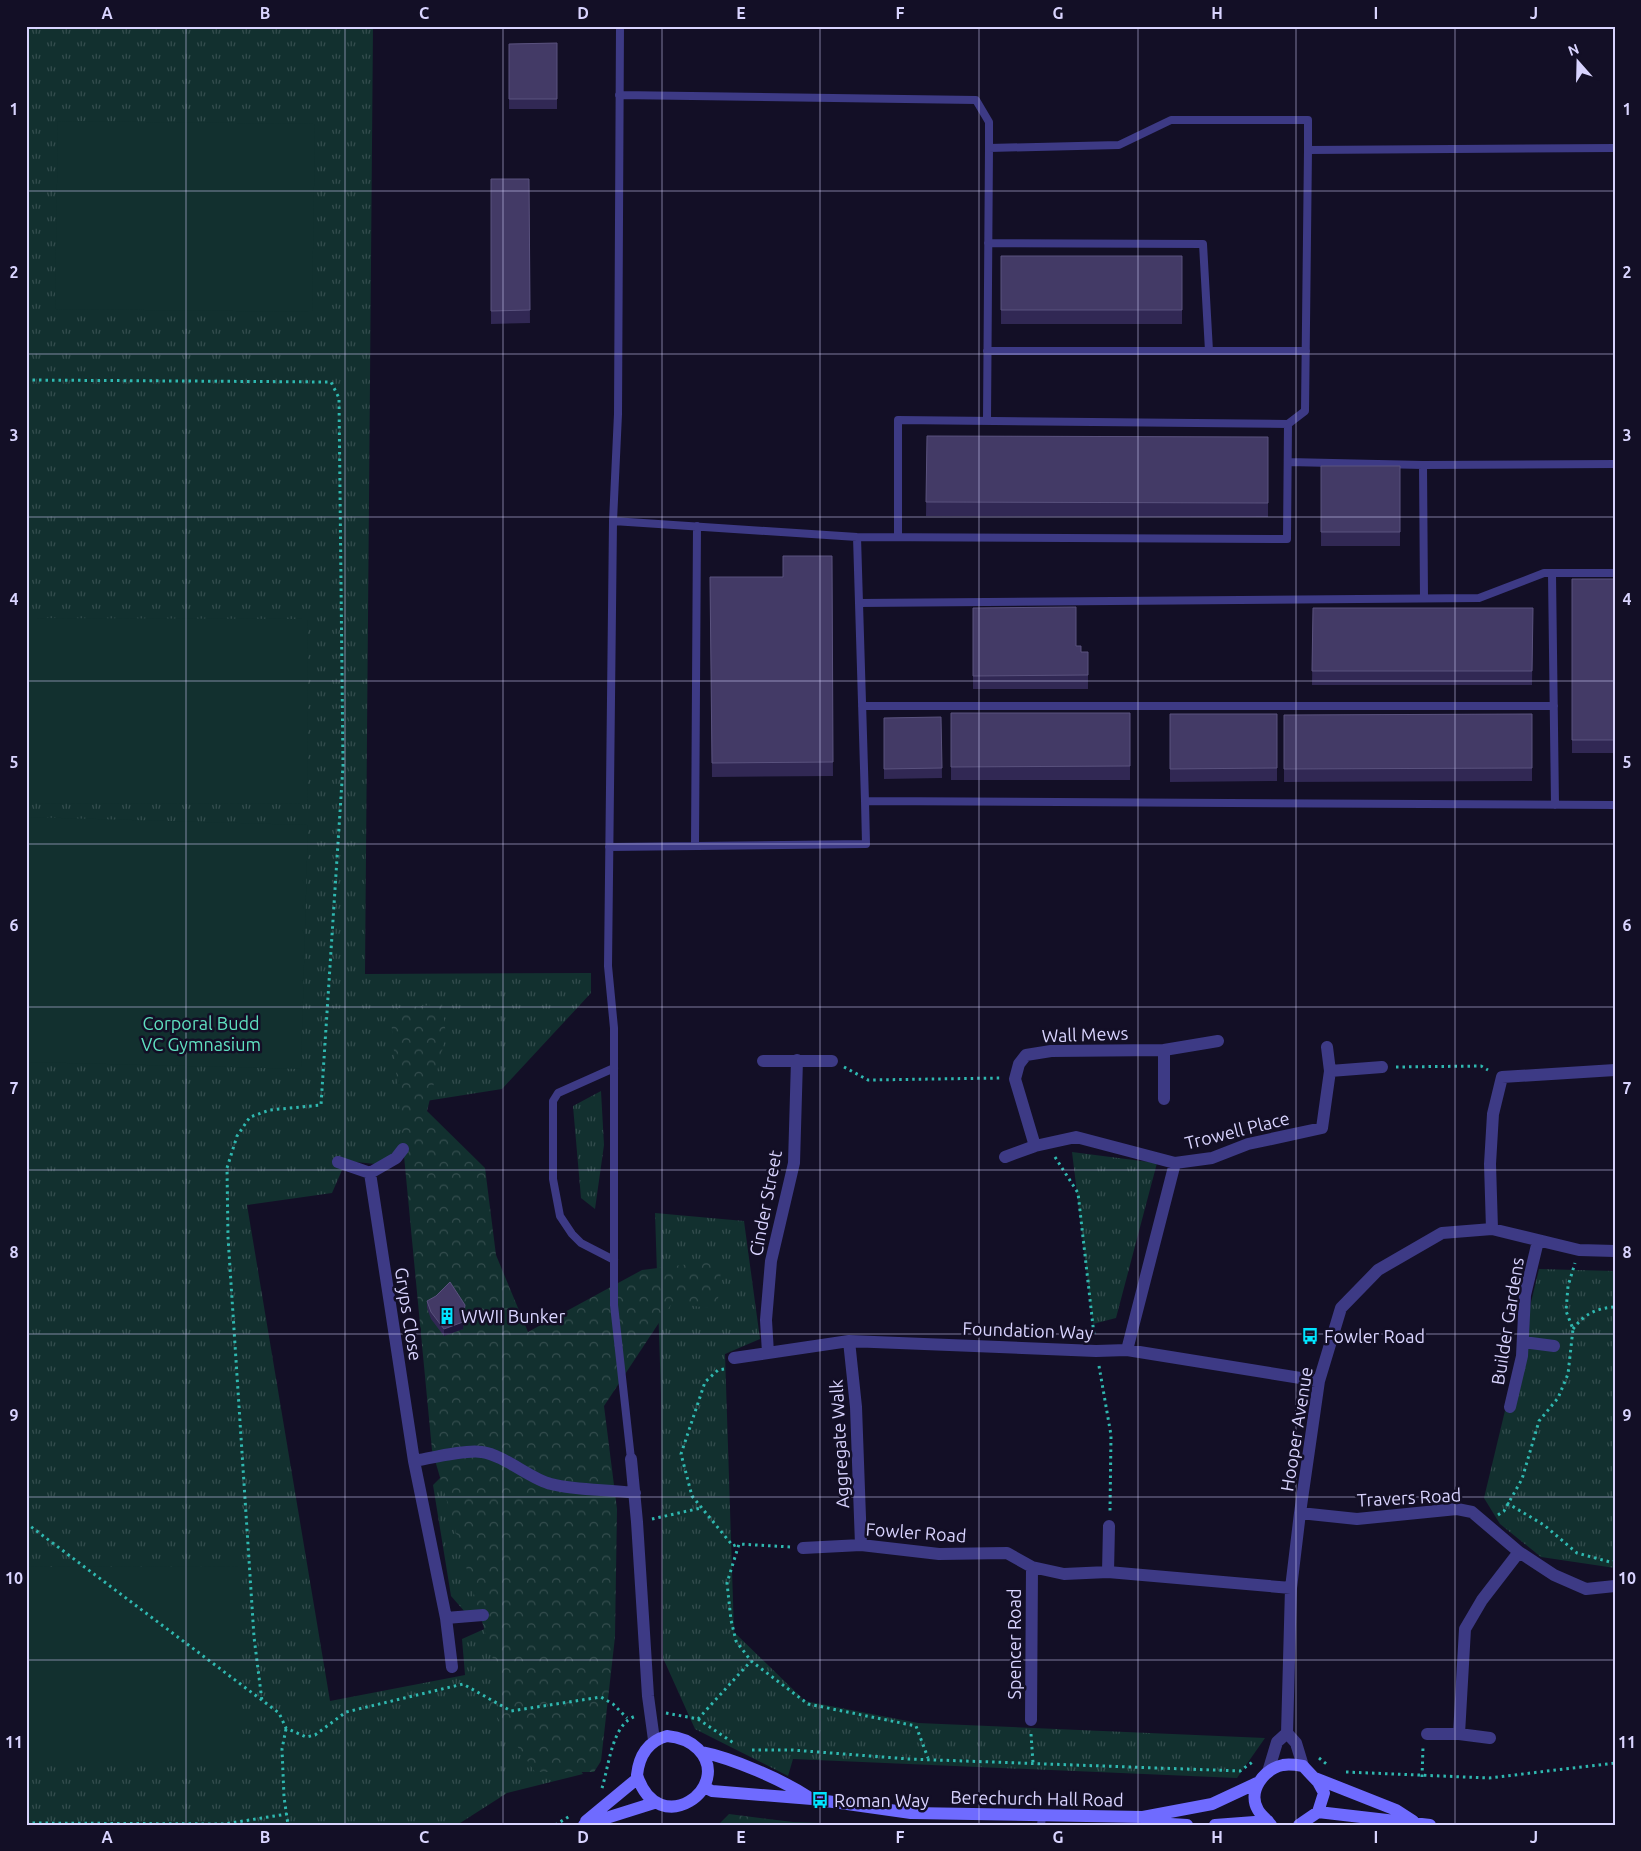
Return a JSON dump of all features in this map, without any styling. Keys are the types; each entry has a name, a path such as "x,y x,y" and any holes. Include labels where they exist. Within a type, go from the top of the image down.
{"street":[{"path":"1164,1099 1164,1050 1218,1041"},
{"name":"Trowell Place","path":"1128,1350 1175,1163 1212,1158 1248,1144 1322,1128 1330,1071 1327,1047"},
{"name":"Wall Mews","path":"1014,1079 1019,1064 1026,1055 1050,1051 1164,1050"},
{"path":"763,1062 797,1060 832,1061"},
{"name":"Cinder Street","path":"768,1353 766,1320 771,1261 794,1162 797,1060"},
{"path":"1330,1071 1382,1067"},
{"path":"1492,1229 1490,1164 1493,1114 1502,1078 1615,1070"},
{"path":"1014,1079 1040,1145"},
{"path":"1005,1157 1040,1145 1076,1137 1175,1163"},
{"path":"338,1162 370,1173 396,1158 403,1148"},
{"name":"Gryps Close","path":"370,1173 414,1461 446,1618 452,1667"},
{"name":"Hooper Avenue","path":"1287,1733 1291,1588 1300,1513 1319,1381 1341,1308 1378,1270 1442,1233 1492,1229 1579,1250 1615,1251"},
{"name":"Builder Gardens","path":"1510,1407 1522,1356 1525,1295 1538,1241"},
{"name":"Foundation Way","path":"734,1358 849,1341 1096,1351 1128,1350 1319,1381"},
{"name":"Aggregate Walk","path":"849,1341 856,1407 862,1545"},
{"path":"1523,1342 1554,1346"},
{"path":"414,1461 482,1452 524,1470 549,1484 584,1490 606,1489 635,1493"},
{"path":"631,1459 637,1522 643,1639 654,1740"},
{"name":"Travers Road","path":"1300,1513 1357,1519 1457,1509 1472,1512 1519,1552 1554,1576 1586,1589 1615,1586"},
{"path":"1108,1572 1109,1526"},
{"name":"Fowler Road","path":"803,1548 862,1545 939,1554 1007,1552 1032,1567 1064,1574 1108,1572 1291,1588"},
{"path":"1459,1734 1465,1629 1482,1600 1519,1552"},
{"name":"Spencer Road","path":"1031,1720 1032,1567"},
{"path":"446,1618 483,1615"},
{"path":"1268,1772 1276,1747 1287,1733 1296,1743 1303,1766 1315,1778 1324,1793 1318,1812 1299,1825"},
{"path":"1427,1734 1459,1734 1490,1738"},
{"path":"675,1736 690,1742 701,1752 708,1764 704,1786 692,1800 664,1807 654,1803 638,1778 637,1769 644,1751 654,1740 675,1736"},
{"name":"Berechurch Hall Road","path":"701,1752 717,1755 794,1788 812,1799"},
{"path":"1268,1772 1284,1764 1303,1766"},
{"name":"Berechurch Hall Road","path":"704,1786 712,1791 812,1799 911,1813 1042,1821 1143,1817 1212,1804 1259,1782 1268,1772"},
{"path":"583,1825 638,1778"},
{"path":"1315,1778 1396,1810 1415,1822"},
{"path":"1259,1782 1256,1799 1257,1809 1269,1823"},
{"path":"583,1825 654,1803"},
{"path":"1318,1812 1430,1825"},
{"name":"Berechurch Hall Road","path":"1143,1817 1154,1822 1188,1825"},
{"path":"1215,1825 1269,1823"}],"lane":[{"path":"620,26 618,414 613,521 608,966 614,1028 614,1305 631,1459"},
{"path":"619,95 976,100 989,122 987,421"},
{"path":"898,536 898,420 1288,424 1305,411 1308,120 1171,120 1119,144 988,148"},
{"path":"1308,150 1615,148"},
{"path":"988,243 1203,244 1210,351"},
{"path":"987,350 1306,351"},
{"path":"613,521 857,536 1287,540 1288,424"},
{"path":"1288,462 1423,465 1615,464"},
{"path":"1423,465 1424,598"},
{"path":"694,846 696,526"},
{"path":"609,847 866,844 857,536"},
{"path":"859,603 1480,598 1544,574 1615,573"},
{"path":"1552,574 1555,805"},
{"path":"862,706 1554,706"},
{"path":"865,801 1615,805"},
{"path":"614,1068 558,1093 552,1101 554,1179 560,1216 581,1243 614,1260"}],"path":[{"path":"26,380 331,382 338,398 342,766 321,1105 270,1110 250,1116 237,1136 227,1168 228,1237 239,1412 254,1637 262,1701"},
{"path":"832,1061 868,1080 996,1077 1014,1079"},
{"path":"1382,1067 1480,1066 1502,1078"},
{"path":"1040,1145 1078,1193 1096,1351 1110,1435 1109,1526"},
{"path":"1574,1329 1566,1311 1568,1286 1579,1250"},
{"path":"1485,1523 1504,1511 1522,1479 1539,1421 1558,1398 1568,1374 1574,1329 1582,1318 1592,1312 1615,1307"},
{"path":"734,1358 733,1366 718,1370 705,1382 681,1454 692,1496 733,1546 739,1544 803,1548"},
{"path":"1508,1503 1544,1525 1577,1553 1615,1562"},
{"path":"637,1522 701,1508"},
{"path":"26,1523 278,1713 286,1728 306,1737 315,1735 346,1712 463,1684 511,1711 601,1697 627,1718"},
{"path":"739,1544 727,1583 731,1620 736,1641 751,1661 808,1704 916,1726 928,1758"},
{"path":"698,1719 736,1745"},
{"path":"1031,1720 1033,1763"},
{"path":"286,1728 282,1750 284,1797 288,1825"},
{"path":"1422,1777 1423,1736 1427,1734"},
{"path":"1296,1743 1336,1771 1422,1777 1488,1778 1615,1763"},
{"path":"744,1750 792,1750 909,1759 928,1758 1240,1771 1253,1763 1265,1747 1276,1747"},
{"path":"26,1823 224,1824 287,1814"},
{"path":"555,1825 572,1815"}],"green space":[{"name":"Corporal Budd VC Gymnasium","path":"26,26 373,26 365,974 591,973 591,993 502,1089 407,1104 402,1150 385,1165 346,1161 332,1193 247,1205 330,1701 465,1675 462,1639 491,1626 465,1612 451,1596 433,1485 444,1474 530,1696 583,1774 507,1793 457,1825 26,1825"},
{"path":"58,121 315,124 312,312 55,309"},
{"path":"26,618 308,619 307,804 26,803"},
{"path":"26,817 308,825 301,1069 26,1062"},
{"path":"442,1004 446,1035 427,1111 485,1168 496,1255 528,1332 642,1270 722,1260 717,1309 672,1303 604,1406 617,1509 615,1637 601,1761 594,1772 535,1772 482,1695 502,1690 432,1450 390,1009"},
{"path":"601,1091 604,1145 595,1209 581,1198 573,1106"},
{"path":"1072,1152 1157,1163 1116,1318 1093,1324"},
{"path":"655,1213 744,1221 760,1339 725,1354 734,1632 805,1701 918,1723 1265,1738 1237,1778 793,1759 788,1776 695,1729 663,1658 661,1394"},
{"path":"1539,1269 1615,1271 1615,1568 1541,1557 1500,1524 1484,1498"},
{"path":"239,1566 239,1765 26,1765 26,1567"},
{"path":"729,1814 793,1822 878,1825 718,1825"}],"building":[{"path":"557,43 557,99 509,99 509,44"},
{"path":"491,179 529,179 530,310 491,311"},
{"path":"1001,256 1182,256 1182,310 1001,310"},
{"path":"927,436 1268,437 1268,503 926,502"},
{"path":"1321,466 1400,466 1400,532 1321,532"},
{"path":"783,556 832,556 833,762 712,763 710,577 783,577"},
{"path":"1572,579 1615,579 1615,740 1572,740"},
{"path":"1076,607 1076,646 1081,646 1081,652 1088,652 1088,675 973,676 973,608"},
{"path":"1313,608 1533,608 1532,671 1312,671"},
{"path":"951,713 1130,713 1130,766 951,767"},
{"path":"1170,714 1277,714 1277,768 1170,769"},
{"path":"1532,714 1532,768 1284,769 1284,715"},
{"path":"941,717 942,768 884,769 884,718"},
{"name":"WWII Bunker","path":"450,1282 465,1305 463,1322 444,1329 431,1312 427,1301 436,1296"}],"place":[{"name":"WWII Bunker","path":"447,1316"},
{"name":"Fowler Road","path":"1310,1336"},
{"name":"Roman Way","path":"820,1800"}]}
